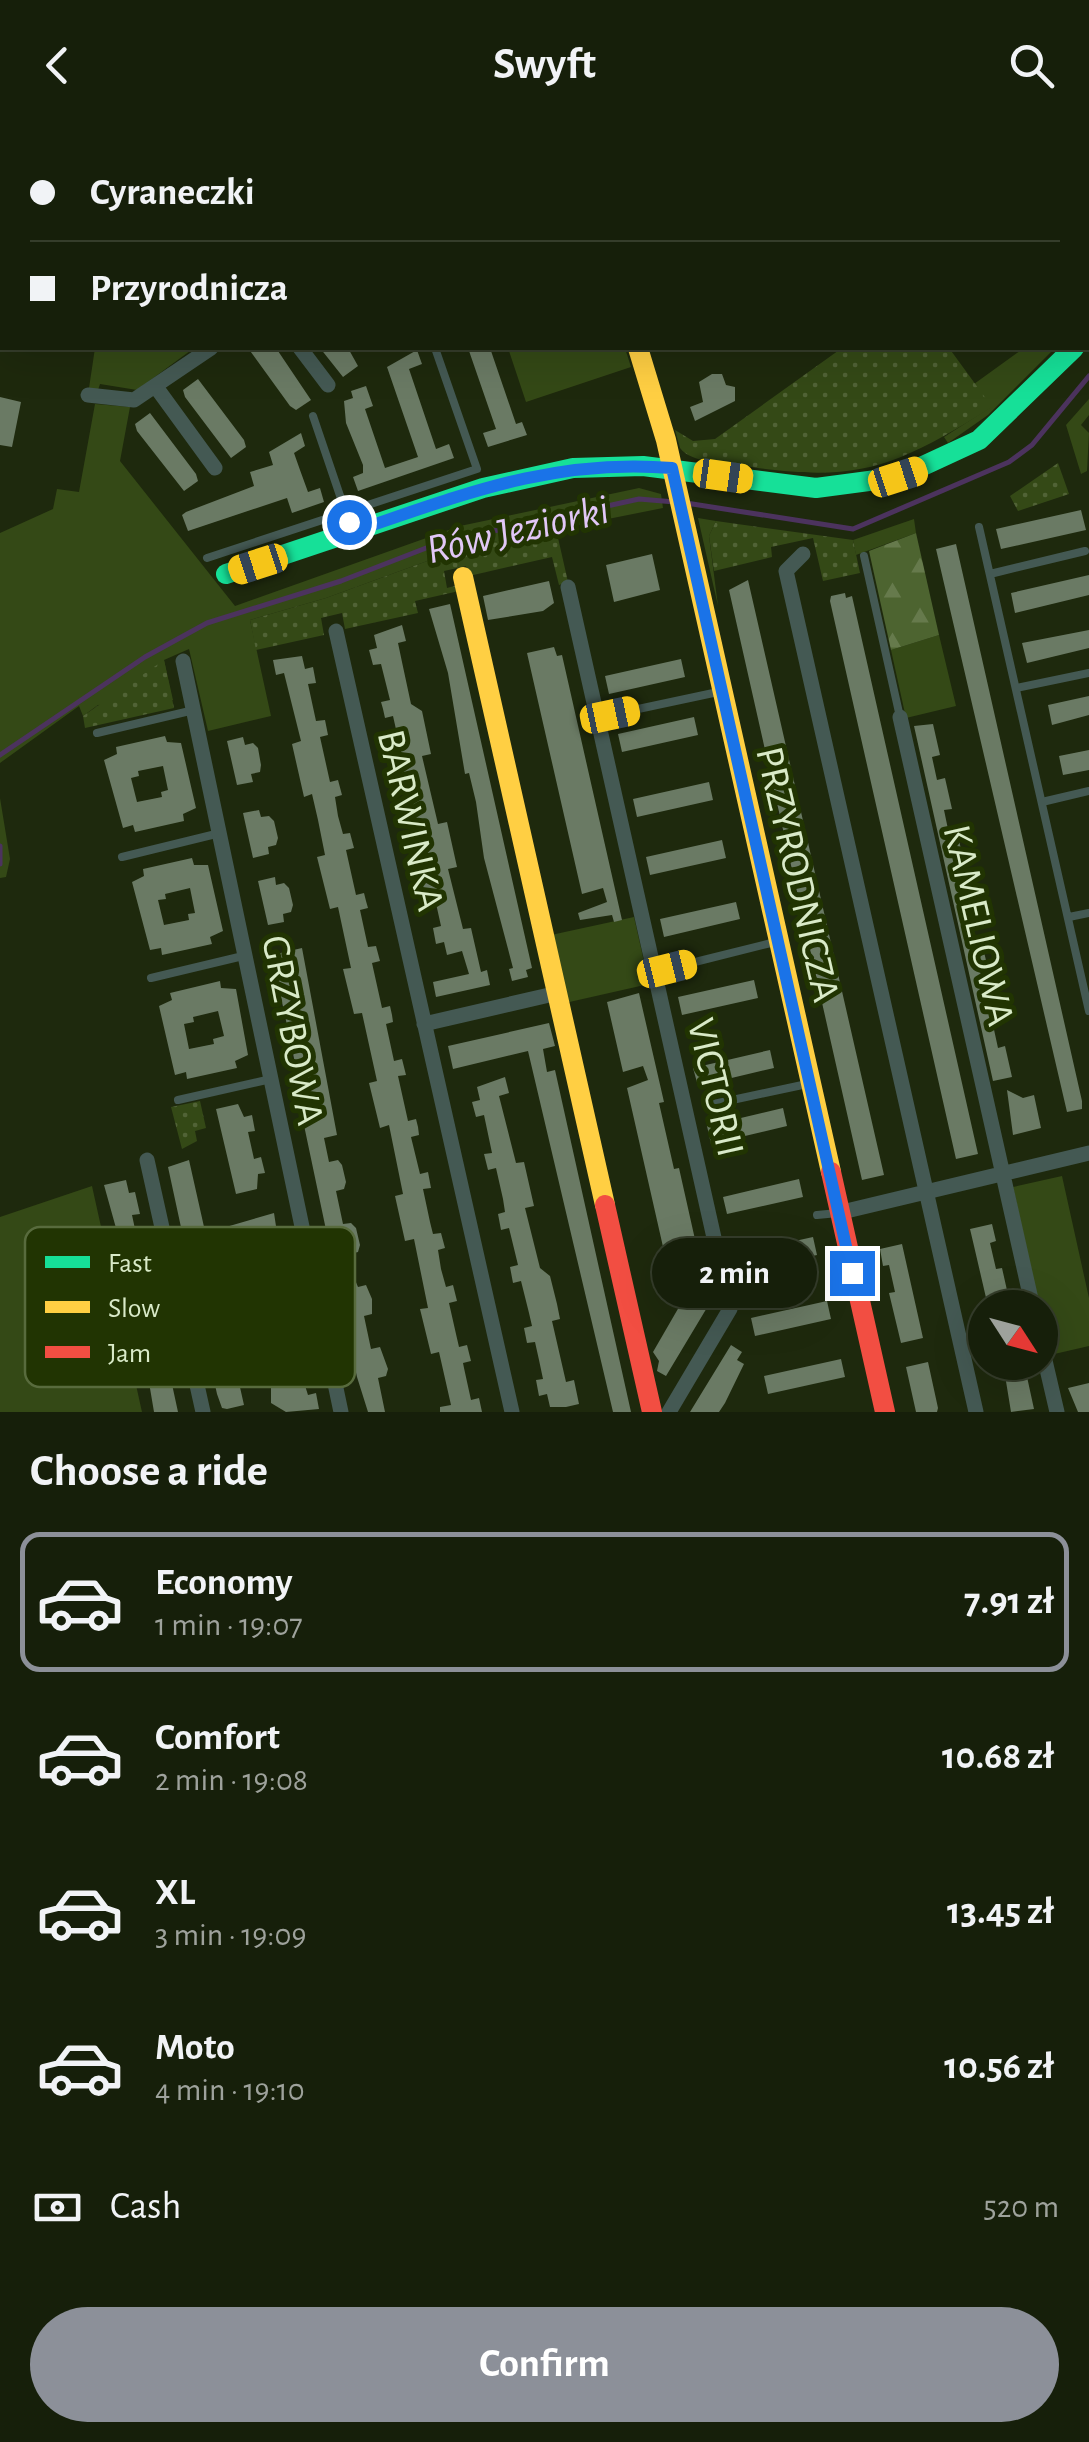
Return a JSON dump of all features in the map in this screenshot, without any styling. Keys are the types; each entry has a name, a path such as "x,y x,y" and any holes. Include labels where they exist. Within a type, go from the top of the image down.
{"street":[{"path":"88,394 134,400 207,350"},
{"path":"302,350 328,385"},
{"name":"PRZYRODNICZA","path":"639,350 672,468 885,1412"},
{"path":"226,574 349,522 534,473 606,465 672,468 816,488 850,487 898,477 979,440 1022,403 1072,350"},
{"path":"156,387 215,468"},
{"path":"803,554 786,571 976,1412"},
{"path":"463,577 652,1412"},
{"name":"VICTORII","path":"568,587 730,1309 670,1412"},
{"name":"BARWINKA","path":"336,630 512,1412"},
{"name":"GRZYBOWA","path":"183,661 248,955 302,1227"},
{"name":"KAMELIOWA","path":"900,717 1029,1290"},
{"path":"424,1024 558,993"},
{"path":"838,1213 1089,1153"},
{"path":"147,1160 162,1227"},
{"path":"1049,1380 1056,1412"},
{"path":"198,1387 204,1412"},
{"name":"GRZYBOWA","path":"336,1387 341,1412"}],"lane":[{"path":"207,558 349,522 477,469 437,350"},
{"path":"314,416 349,522"},
{"path":"979,528 1089,1012"},
{"path":"990,574 1085,551"},
{"name":"KAMELIOWA","path":"864,556 900,717"},
{"path":"1016,688 1089,673"},
{"path":"610,715 721,691"},
{"path":"96,732 194,710"},
{"path":"1042,802 1089,791"},
{"path":"122,857 221,832"},
{"path":"1069,918 1089,913"},
{"path":"667,969 777,941"},
{"path":"150,978 248,955"},
{"path":"178,1100 271,1079"},
{"path":"708,1105 810,1084"},
{"path":"816,1215 838,1213"}],"green space":[{"path":"95,350 191,350 137,390 100,384 98,390 89,388"},
{"path":"509,350 626,350 631,367 526,402"},
{"path":"839,350 950,350 992,407 899,458 844,471 779,471 699,459 680,448 675,430 693,441 715,439"},
{"path":"1021,350 1053,350 988,415 948,443 944,437 991,407 974,384"},
{"path":"1089,399 1089,415 1081,425 1089,433 1087,471 1081,474 1066,425"},
{"path":"95,404 130,407 120,461 235,606 460,526 639,488 661,494 663,508 463,548 326,598 250,620 271,716 208,731 189,649 164,660 173,700 98,705 83,716 79,706 0,763 0,533 53,509 57,489 79,492"},
{"path":"1058,463 1069,494 1018,511 1010,496"},
{"path":"698,518 716,521 709,536 718,606"},
{"path":"914,519 916,533 856,555 853,540"},
{"path":"716,521 853,540 860,573 823,581 813,538 771,547 772,557 714,571 709,536"},
{"path":"556,529 568,582 559,585 552,557 469,576 466,566 444,571 447,588 458,585 459,591 415,601 418,613 345,629 342,613 321,618 324,635 256,650 250,620 326,598 463,548"},
{"path":"916,533 939,635 891,650 869,551"},
{"path":"939,635 956,706 906,718 891,650"},
{"path":"164,660 174,708 85,728 83,716"},
{"path":"0,798 10,859 6,877 0,878"},
{"path":"634,917 649,984 565,1003 551,935"},
{"path":"200,1101 206,1128 195,1131 197,1141 182,1149 171,1107"},
{"path":"1062,1176 1089,1298 1089,1346 1058,1353 1058,1290 1036,1290 1013,1187"},
{"path":"92,1186 101,1227 25,1227 25,1387 136,1387 142,1412 0,1412 0,1217"}],"building":[{"path":"249,350 277,350 311,400 296,410"},
{"path":"322,350 349,350 358,366 343,377"},
{"path":"417,350 422,364 409,369 436,449 449,444 454,458 358,491 353,477 363,473 363,465 346,423 344,401 353,398 351,391 366,386 373,406 365,409 385,468 418,457 387,367"},
{"path":"469,350 491,350 516,424 522,422 527,435 488,447 483,433 496,429"},
{"path":"712,374 722,374 726,385 735,387 735,401 695,421 690,407 703,402 699,382"},
{"path":"198,379 244,440 246,447 231,458 185,397 183,390"},
{"path":"0,397 21,402 12,447 0,445"},
{"path":"150,413 196,474 198,481 184,491 137,431 135,424"},
{"path":"301,433 305,446 294,453 308,492 320,488 324,502 292,513 287,498 188,531 182,515 254,486 250,472 273,465 269,452"},
{"path":"1081,510 1086,530 1001,549 996,529"},
{"path":"956,544 1082,1109 1067,1112 936,549"},
{"path":"652,554 660,590 614,602 606,565"},
{"path":"1089,575 1089,595 1015,613 1011,593"},
{"path":"748,580 884,1175 862,1180 729,590"},
{"path":"549,581 554,603 543,611 488,620 483,596"},
{"path":"845,593 846,598 852,596 978,1154 956,1159 830,601 831,596"},
{"path":"450,604 532,968 526,970 528,977 512,981 509,969 513,968 484,858 476,802 469,773 465,774 448,673 429,609"},
{"path":"402,625 406,641 398,643 411,704 422,711 431,754 422,756 438,824 447,822 457,867 448,869 463,929 471,928 481,972 487,970 490,985 436,997 433,982 469,974 462,951 447,955 444,942 436,944 433,928 441,926 437,908 432,889 424,891 421,875 428,874 418,829 411,831 407,815 415,813 414,808 406,776 399,778 395,762 403,760 393,716 385,718 381,702 390,700 381,664 373,665 369,650 377,648 374,635"},
{"path":"1089,630 1089,648 1027,663 1022,643"},
{"path":"554,647 557,656 562,655 622,920 614,922 612,915 580,920 578,913 607,902 603,888 582,894 527,653"},
{"path":"302,656 305,669 313,667 316,683 308,684 316,721 325,720 328,735 320,737 330,782 338,780 342,795 335,797 338,816 343,834 350,833 354,848 346,850 356,895 364,893 368,908 360,910 368,947 376,946 380,961 372,963 382,1008 390,1006 393,1022 386,1024 394,1061 402,1059 406,1075 398,1076 408,1121 416,1119 418,1127 419,1135 411,1137 420,1174 428,1172 431,1188 423,1189 430,1222 433,1234 441,1233 445,1248 438,1250 441,1269 446,1287 453,1285 457,1301 449,1303 459,1347 467,1345 471,1361 463,1363 471,1400 479,1398 482,1412 440,1412 440,1407 451,1405 439,1352 431,1354 420,1309 428,1308 414,1239 405,1241 395,1196 403,1194 389,1125 380,1128 369,1083 377,1081 362,1013 354,1014 343,969 351,968 338,907 330,909 317,857 325,855 318,820 312,794 304,797 292,744 301,741 284,673 276,675 273,660"},
{"path":"681,659 685,677 609,694 605,676"},
{"path":"1089,696 1089,715 1052,725 1048,705"},
{"path":"694,717 698,735 622,752 618,734"},
{"path":"933,724 940,755 932,757 937,780 945,778 952,809 944,810 949,834 957,832 964,862 956,864 961,887 969,885 976,916 968,918 974,941 981,939 988,969 980,971 986,994 993,993 1000,1023 993,1025 998,1048 1005,1046 1012,1077 993,1081 914,726"},
{"path":"165,736 167,742 181,743 196,808 183,814 184,821 135,832 133,825 123,828 104,760 117,754 116,747","holes":["163,766 168,790 161,792 162,797 137,802 131,778 139,776 138,771"]},
{"path":"243,737 245,745 253,743 258,748 261,765 260,772 251,774 253,782 237,785 227,741"},
{"path":"1089,750 1089,770 1063,775 1059,756"},
{"path":"709,782 713,800 637,817 633,799"},
{"path":"259,810 261,817 269,816 274,821 278,838 276,845 268,847 269,854 253,858 243,813"},
{"path":"722,840 726,858 650,875 646,857"},
{"path":"192,858 194,865 208,865 223,931 210,937 212,944 162,955 161,948 150,950 132,882 144,876 143,869","holes":["190,888 195,913 188,914 189,920 164,925 158,900 166,899 165,894"]},
{"path":"275,877 276,885 284,883 289,888 293,905 291,912 283,914 284,922 268,925 258,881"},
{"path":"736,902 740,919 664,937 660,919"},
{"path":"302,948 337,1135 324,1138 329,1162 338,1160 346,1182 344,1189 336,1191 343,1224 355,1227 325,1227 272,955"},
{"path":"754,980 758,998 682,1015 678,997"},
{"path":"220,981 221,988 236,989 248,1055 235,1061 237,1068 187,1079 186,1072 175,1075 159,1006 172,1000 170,993","holes":["218,1011 224,1036 213,1039 214,1044 189,1049 184,1024 194,1022 193,1017"]},
{"path":"639,993 664,1102 659,1103 674,1169 679,1168 703,1275 671,1282 627,1088 648,1080 643,1066 623,1072 607,1002"},
{"path":"549,1023 555,1046 543,1049 547,1072 555,1070 631,1412 613,1412 528,1051 453,1069 448,1046"},
{"path":"770,1050 774,1068 698,1086 693,1068"},
{"path":"505,1077 509,1093 499,1096 516,1163 524,1162 534,1206 525,1208 540,1268 550,1276 557,1304 560,1319 552,1321 566,1382 574,1380 579,1404 566,1407 550,1407 547,1394 539,1396 536,1380 543,1379 539,1360 535,1342 527,1343 524,1328 532,1326 521,1281 513,1283 510,1267 518,1265 509,1228 501,1230 498,1214 505,1212 496,1168 488,1170 484,1154 492,1153 484,1115 476,1117 472,1102 480,1100 477,1087"},
{"path":"1007,1090 1023,1098 1034,1095 1041,1128 1013,1135"},
{"path":"238,1104 244,1117 252,1115 255,1131 248,1132 254,1159 261,1157 265,1173 258,1174 257,1189 236,1194 216,1109"},
{"path":"783,1108 787,1126 711,1144 707,1126"},
{"path":"189,1160 204,1227 181,1227 168,1167"},
{"path":"799,1179 803,1197 727,1214 723,1197"},
{"path":"126,1180 129,1193 135,1192 140,1214 132,1215 135,1227 116,1227 104,1185"},
{"path":"274,1213 276,1227 226,1227"},
{"path":"992,1224 996,1241 990,1243 996,1269 1002,1268 1007,1290 984,1290 970,1229"},
{"path":"355,1227 360,1245 355,1253"},
{"path":"813,1237 817,1255 740,1272 736,1254"},
{"path":"902,1244 923,1338 901,1343 889,1293 895,1292 889,1265 883,1266 880,1249"},
{"path":"355,1280 358,1287 366,1285 372,1299 372,1314 364,1316 371,1349 380,1347 388,1369 386,1376 378,1378 385,1412 368,1412 357,1377"},
{"path":"690,1288 711,1301 666,1376 657,1371 659,1361 653,1352"},
{"path":"827,1301 831,1319 755,1336 751,1318"},
{"path":"731,1345 742,1352 737,1360 744,1364 725,1403 719,1412 690,1412"},
{"path":"841,1359 845,1377 768,1394 764,1376"},
{"path":"928,1362 938,1408 937,1412 916,1412 906,1367"},
{"path":"1006,1380 1028,1380 1034,1409 1011,1412"},
{"path":"1089,1383 1089,1412 1078,1412 1068,1388"},
{"path":"150,1387 173,1387 178,1412 154,1412"},
{"path":"215,1387 240,1387 244,1405 222,1408"},
{"path":"271,1387 305,1387 308,1395 316,1393 319,1409 286,1412 271,1403"}],"waterway":[{"name":"Rów Jeziorki","path":"686,503 853,529 1009,462 1032,445 1089,376"},
{"name":"Rów Jeziorki","path":"0,755 145,657 207,623 341,581 439,543 639,499 675,502"},
{"name":"Rów Jeziorki","path":"0,846 0,864"}],"traffic: fast":[{"path":"226,574 483,488 573,468 643,466 816,488 899,477 979,440 1072,350"}],"traffic: slow":[{"path":"639,350 666,440 831,1172"},
{"path":"463,577 605,1205"}],"traffic: jam":[{"path":"831,1172 885,1412"},
{"path":"605,1205 652,1412"}],"route":[{"path":"349,522 352,532 534,473 606,465 672,468 852,1273"}]}
